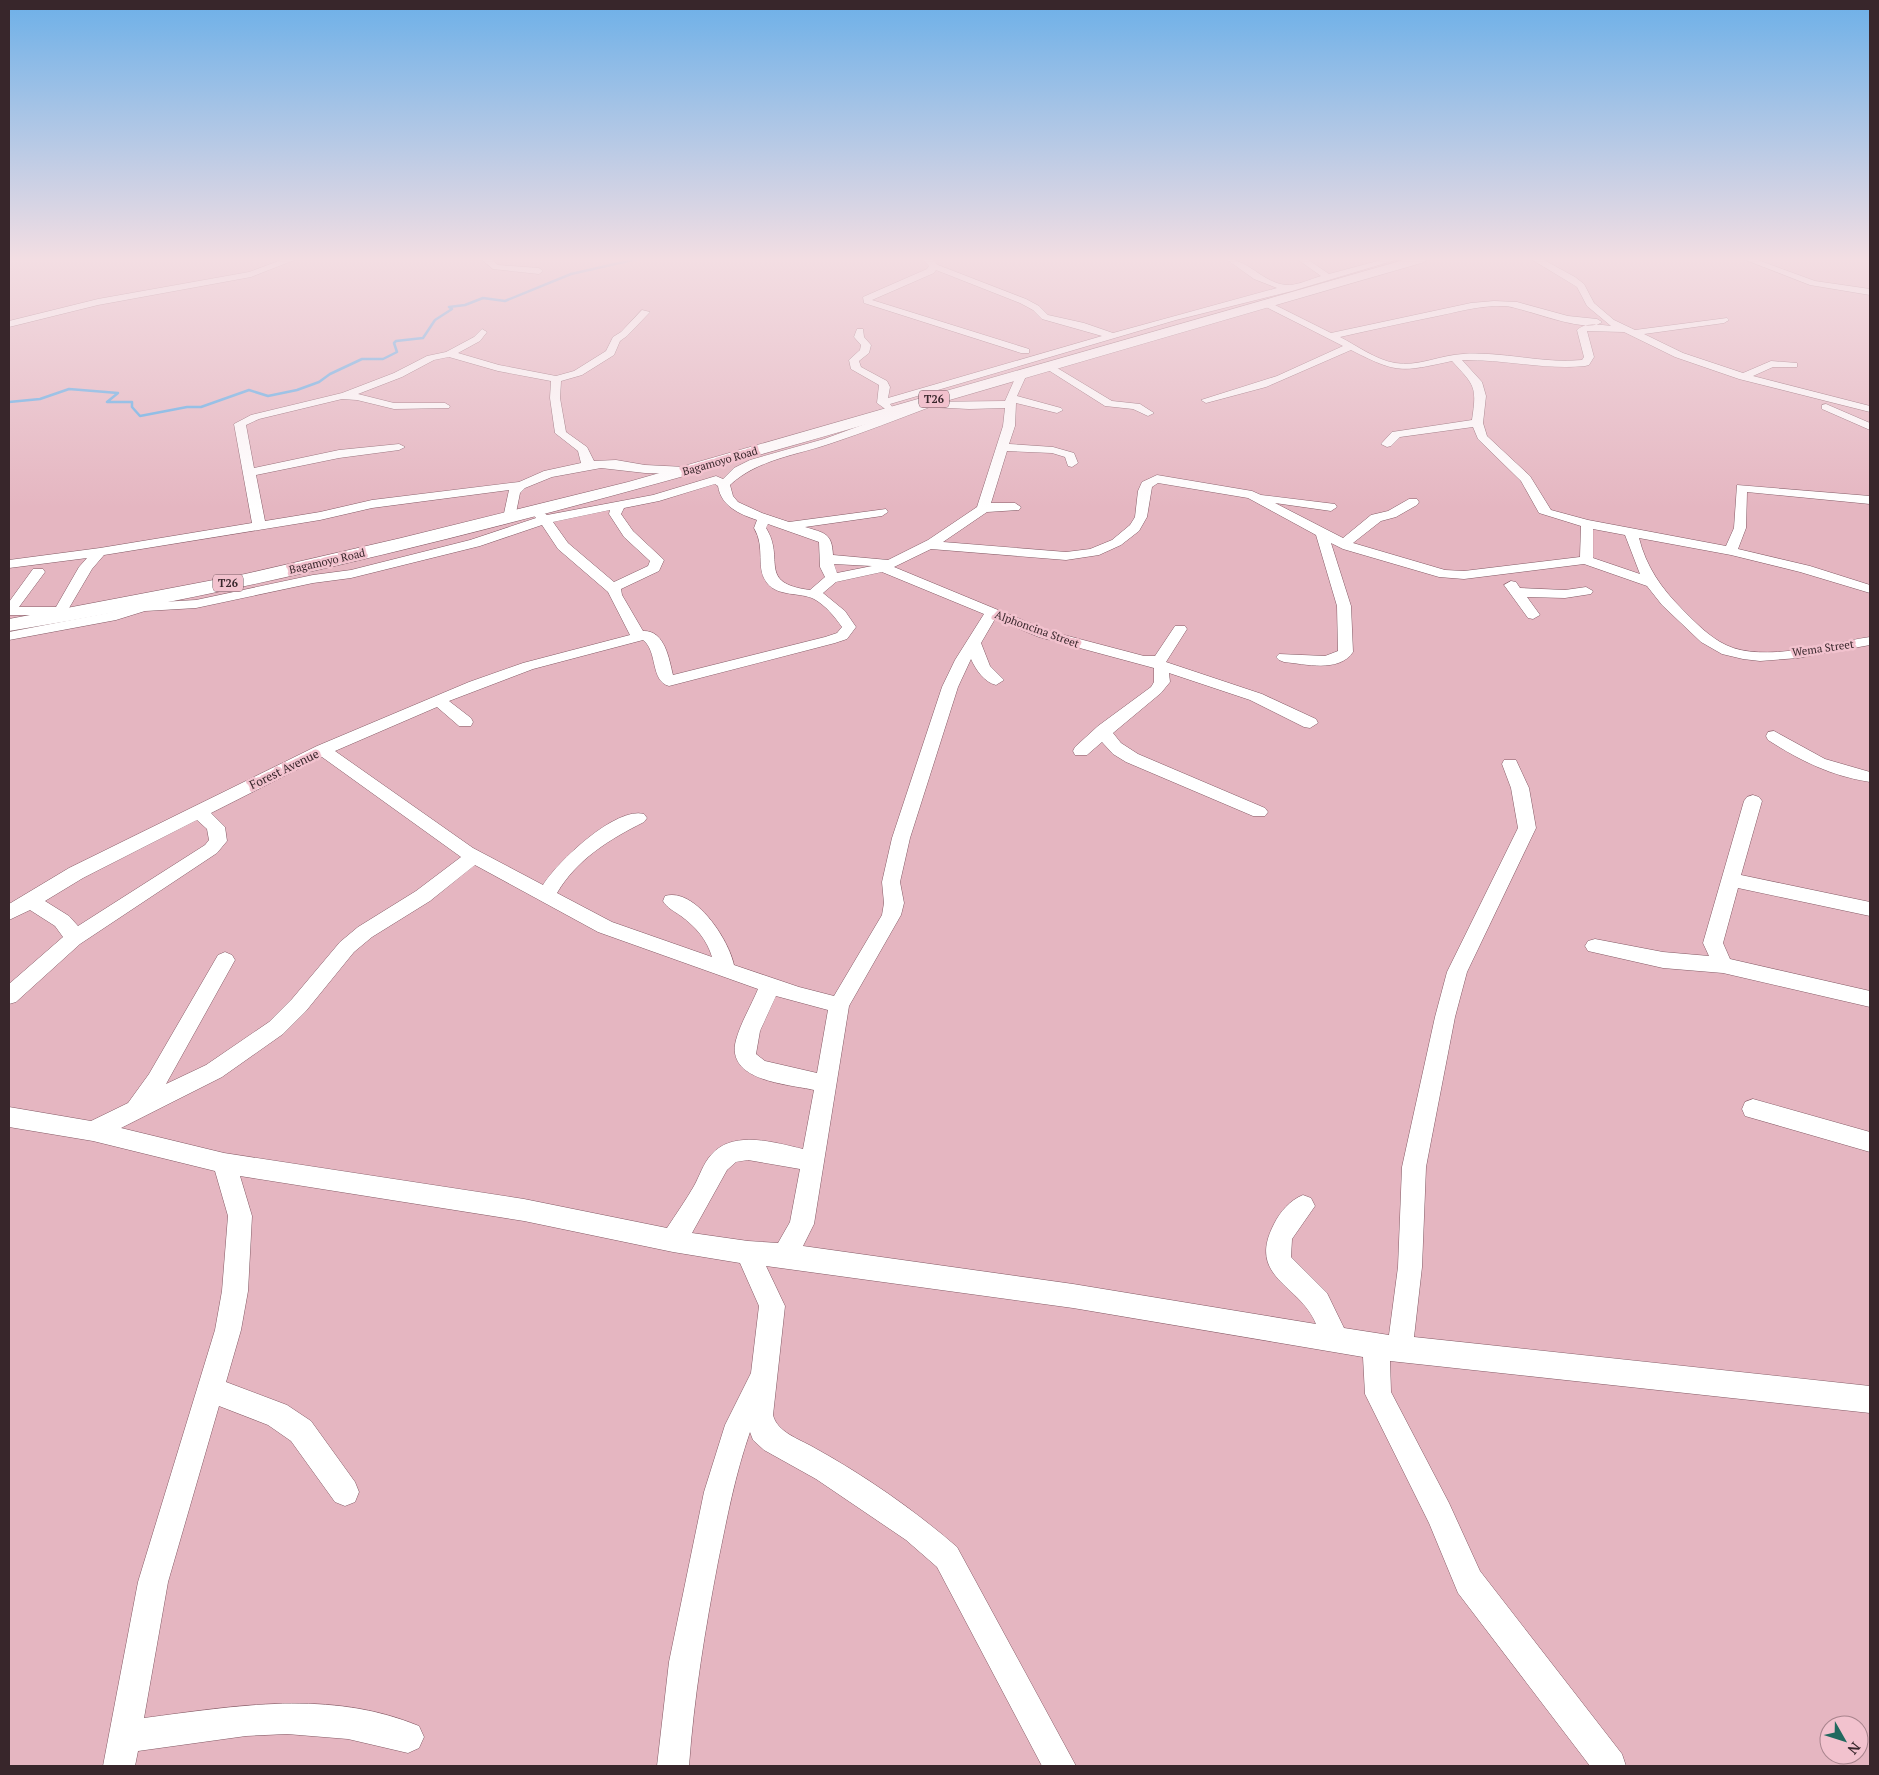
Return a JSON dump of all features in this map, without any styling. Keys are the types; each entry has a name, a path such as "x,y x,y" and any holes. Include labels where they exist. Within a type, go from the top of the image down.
{"highway":[{"name":"Bagamoyo Road","path":"9,625 298,568 509,518 541,515 886,407 1022,374 1043,361 1118,342"}],"street":[{"path":"259,525 240,424 256,417 342,396 398,375 431,358 449,354 472,342"},
{"path":"449,354 498,368 556,379 578,373 610,354 615,342"},
{"path":"863,342 866,346 865,351 854,360 856,369 883,383 886,407 1043,361 1097,342"},
{"path":"996,342 1025,351"},
{"path":"998,342 1025,351 1043,361 1109,404 1136,406 1148,413"},
{"path":"1342,342 1397,367 1454,358 1585,363 1589,357 1585,342"},
{"path":"1651,342 1680,355 1743,377 1870,409"},
{"path":"1206,400 1246,391 1282,379 1351,346"},
{"path":"1454,358 1477,382 1482,396 1477,423 1482,437 1526,479 1543,510 1552,515 1588,524 1731,552 1828,575 1870,588"},
{"path":"1743,377 1771,364 1793,365"},
{"path":"983,508 1009,426 1011,401 1022,374"},
{"path":"556,379 555,398 561,433 582,449 588,459 587,464"},
{"path":"1784,388 1870,427"},
{"path":"342,396 357,397 394,406 445,406"},
{"path":"724,484 738,471 754,463 854,432 929,404 969,406 1011,401 1057,410"},
{"path":"1387,444 1396,434 1477,423"},
{"path":"248,473 339,454 399,447"},
{"path":"1002,447 1059,451 1070,455 1072,463"},
{"path":"9,564 100,552 320,516 372,504 521,485 548,474 587,464 616,464 646,469 685,471"},
{"path":"9,636 116,616 144,607 196,604 314,579 351,574 475,543 541,515 619,505 655,498 711,480 724,484"},
{"path":"929,545 1068,555 1096,551 1116,542 1139,522 1144,504 1143,491 1148,482 1152,480 1163,480 1238,492 1257,498 1330,507"},
{"path":"724,484 729,501 764,518 824,538 826,542 826,559 832,578"},
{"path":"509,518 514,492 521,485"},
{"path":"1731,552 1740,528 1741,488 1870,500"},
{"path":"1257,498 1322,535 1344,544 1444,574 1464,575 1585,560 1651,583"},
{"path":"1344,544 1376,518 1392,514 1413,502"},
{"path":"614,590 616,585 647,572 657,565 657,560 639,546 620,522 615,514 619,505"},
{"path":"816,595 816,591 830,582 832,578 863,574 891,565 955,530 983,508 993,506 1015,507"},
{"path":"782,525 819,523 882,512"},
{"path":"541,515 554,536 614,590 638,636 645,635 653,640 666,680 674,680 842,636 849,627 847,622 816,595 794,592 773,582 767,563 767,539 760,528 764,518"},
{"path":"1585,560 1587,557 1588,524"},
{"name":"Wema Street","path":"1632,533 1639,561 1651,583 1686,621 1716,646 1741,654 1776,654 1870,641"},
{"path":"1284,657 1330,660 1340,658 1346,652 1344,606 1322,535"},
{"path":"9,611 59,614 86,566 100,552"},
{"path":"826,559 891,565"},
{"name":"Alphoncina Street","path":"891,565 992,613 1044,634 1086,647 1156,664 1256,697 1310,724"},
{"path":"1495,571 1517,592 1533,615"},
{"path":"9,611 38,572"},
{"path":"1517,592 1565,594 1586,591"},
{"path":"785,1256 802,1224 839,1005 891,916 894,903 891,882 901,838 950,687 973,643 992,613"},
{"path":"1081,751 1104,730 1156,690 1162,682 1156,664 1180,629"},
{"name":"Forest Avenue","path":"9,914 76,873 197,811 323,750 440,700 519,669 638,636"},
{"path":"973,643 979,664 984,672 996,680"},
{"path":"440,700 450,712 465,722"},
{"path":"1104,730 1110,743 1132,758 1259,812"},
{"path":"1774,736 1809,760 1838,772 1870,778"},
{"path":"323,750 474,856 605,927 770,986 839,1005"},
{"path":"1510,764 1520,788 1527,828 1457,972 1444,1017 1414,1167 1410,1267 1387,1348 1377,1361 1378,1394 1439,1514 1469,1582 1610,1766"},
{"path":"1723,965 1713,943 1753,801"},
{"path":"9,996 73,939 211,849 218,841 216,826 197,811"},
{"path":"546,896 561,870 581,851 638,818"},
{"path":"93,1131 133,1113 214,1071 276,1028 299,1005 347,947 365,932 423,896 474,856"},
{"path":"1730,880 1806,894 1870,909"},
{"path":"30,901 66,923 71,929 73,939"},
{"path":"672,901 702,920 720,948 726,970"},
{"path":"1595,946 1663,960 1723,965 1870,999"},
{"path":"133,1113 157,1080 224,960"},
{"path":"770,986 745,1044 746,1056 752,1064 760,1069 826,1084"},
{"path":"1753,1109 1870,1142"},
{"path":"9,1117 93,1131 224,1163 524,1210 673,1241 748,1253 785,1256 1073,1296 1387,1348 1870,1399"},
{"path":"673,1241 701,1196 720,1160 729,1154 746,1151 766,1152 812,1162"},
{"path":"224,1163 240,1216 235,1291 228,1330 153,1582 122,1751 247,1720 337,1720 376,1727 408,1737"},
{"path":"1303,1206 1283,1230 1278,1240 1276,1251 1278,1261 1319,1302 1336,1341"},
{"path":"748,1253 772,1306 771,1327 762,1378 759,1415 761,1426 767,1435 826,1468 916,1530 947,1557 1060,1766"},
{"path":"673,1766 676,1714 690,1626 711,1522 743,1411 762,1378"},
{"path":"210,1390 277,1415 301,1431 345,1492"}],"waterway":[{"path":"9,402 40,399 69,389 118,393 107,402 132,402 132,407 140,416 187,407 201,407 249,390 268,396 297,390 319,382 330,374 362,359 383,359 397,352 395,342"}]}
